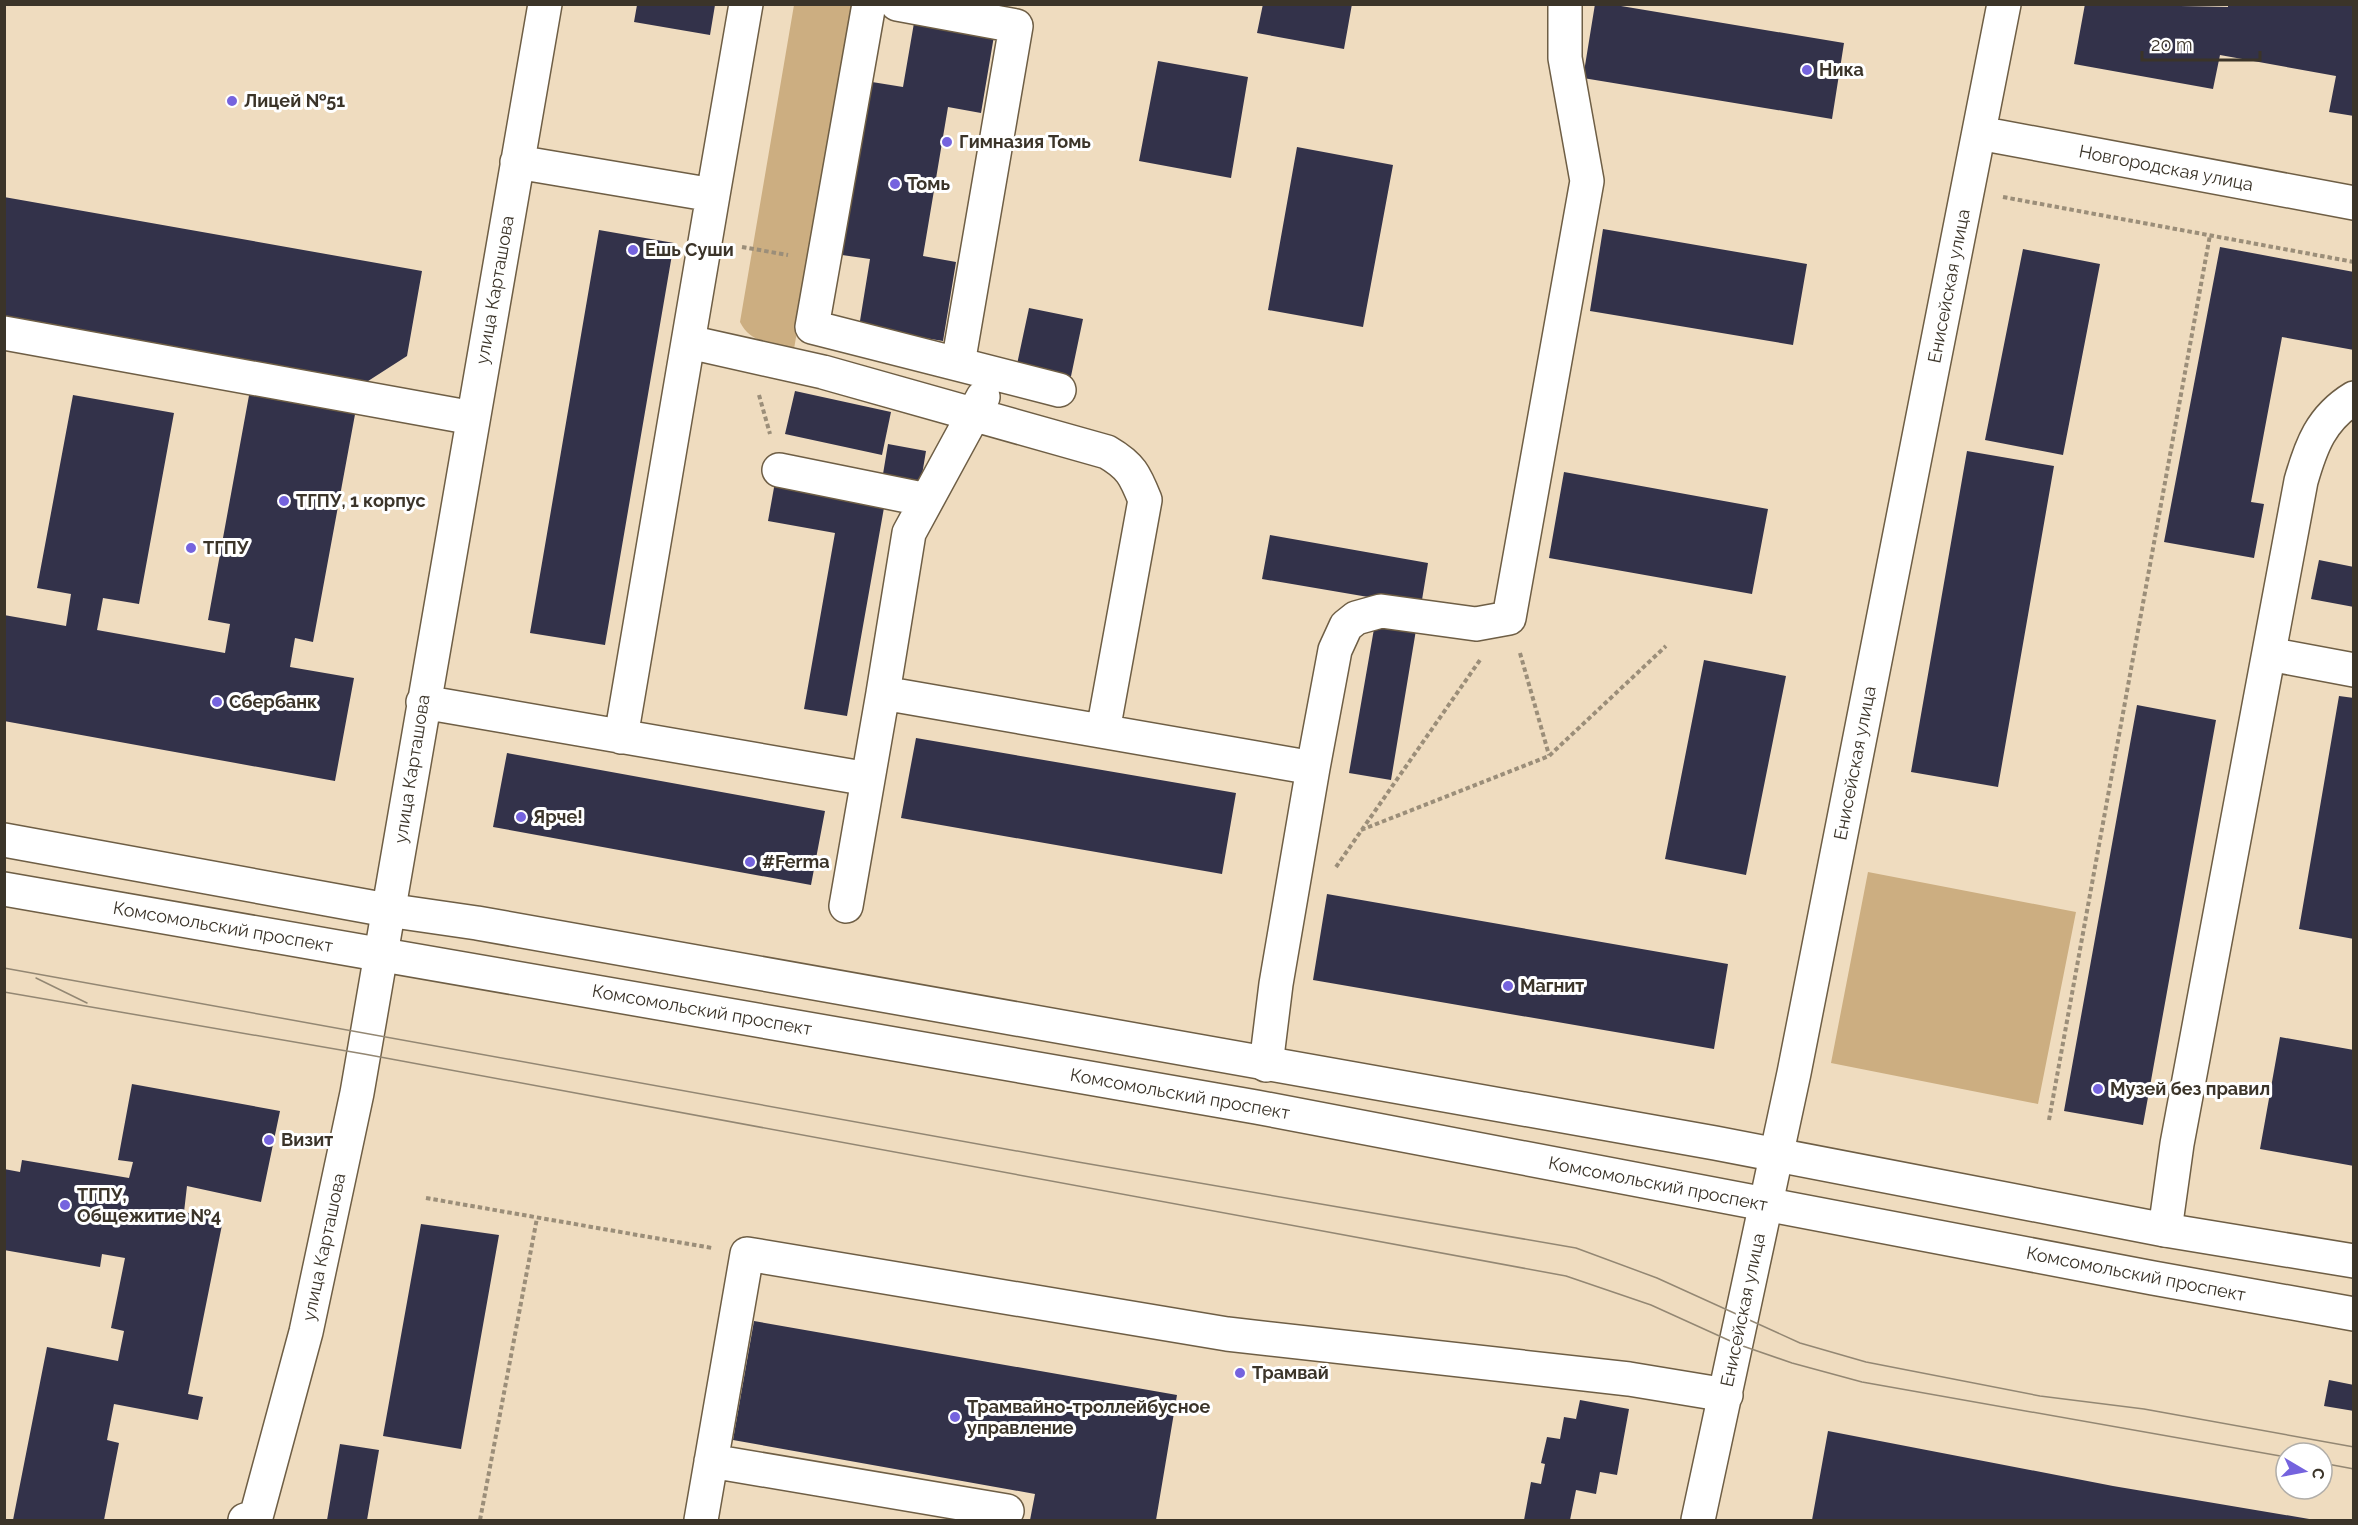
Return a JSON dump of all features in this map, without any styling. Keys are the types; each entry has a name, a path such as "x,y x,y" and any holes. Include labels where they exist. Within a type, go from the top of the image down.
{"main road":[{"name":"улица Карташова","path":"245,1521 255,1517 306,1332 357,1093 545,4"},
{"path":"621,737 746,4"},
{"path":"869,4 812,327 1059,390"},
{"path":"897,4 1016,26 958,364"},
{"path":"1266,1065 1276,984 1313,768 1335,650 1342,632 1356,618 1381,611 1476,624 1509,618 1587,181 1565,58 1565,4"},
{"name":"Енисейская улица","path":"1698,1521 1776,1155 1881,637 2004,4"},
{"name":"Новгородская улица","path":"1979,133 2354,203"},
{"path":"517,162 713,195"},
{"path":"4,333 473,418"},
{"path":"689,342 748,354 1107,452 1124,462 1136,476 1145,500 1103,731"},
{"path":"846,906 909,533 973,416 983,396 990,372"},
{"path":"2164,1230 2177,1144 2301,481 2310,451 2323,424 2339,407 2354,398"},
{"path":"779,470 927,500"},
{"path":"2269,654 2354,670"},
{"path":"883,693 1313,768"},
{"path":"423,702 868,779"},
{"path":"4,840 387,910 477,923 1776,1155 2164,1230 2354,1261"},
{"name":"Комсомольский проспект","path":"4,890 1256,1107 2354,1314"},
{"path":"701,1521 747,1254 1227,1334 1629,1379 1726,1395"},
{"path":"711,1461 1007,1511"}],"path":[{"path":"1993,195 2354,262"},
{"path":"2049,1120 2210,235"},
{"path":"748,354 779,470"},
{"path":"1509,618 1550,756"},
{"path":"1336,867 1509,618"},
{"path":"1361,830 1550,756 1666,646"},
{"path":"426,1198 747,1254"},
{"path":"480,1521 537,1217"}],"shaded area":[{"path":"794,5 854,5 794,349 770,344 756,338 744,329 740,322"},
{"path":"1868,872 2076,912 2038,1104 1831,1063"}],"building":[{"path":"1263,4 1352,4 1344,49 1257,33"},
{"path":"1595,4 1609,4 1844,43 1832,119 1583,78"},
{"path":"2085,4 2228,7 2228,4 2354,4 2354,116 2329,112 2336,76 2220,55 2213,89 2074,64"},
{"path":"637,5 715,5 710,35 634,22"},
{"name":"Томь","path":"915,17 995,30 981,113 948,107 923,256 956,262 943,341 859,327 870,259 842,255 872,82 903,87"},
{"path":"1158,61 1248,77 1231,178 1139,161"},
{"path":"1297,147 1393,165 1363,327 1268,310"},
{"path":"4,197 422,271 407,356 365,383 4,319"},
{"path":"1603,229 1807,264 1793,345 1590,311"},
{"path":"599,230 674,243 605,645 530,633"},
{"path":"2220,247 2354,272 2354,350 2282,337 2251,502 2264,504 2254,558 2164,542"},
{"path":"2023,249 2100,264 2063,455 1985,440"},
{"path":"1029,308 1083,319 1070,381 1016,369"},
{"name":"ТГПУ","path":"250,390 356,409 313,642 295,638 290,667 354,678 335,781 4,721 4,615 66,626 71,594 37,588 73,395 174,413 139,604 103,598 97,630 225,653 230,624 208,620"},
{"path":"795,391 891,412 882,455 785,434"},
{"path":"888,444 926,451 920,487 882,480"},
{"path":"1967,451 2054,466 1998,787 1911,772"},
{"path":"1564,472 1768,509 1752,594 1549,558"},
{"path":"775,482 885,502 847,716 804,709 835,533 768,521"},
{"path":"1270,535 1428,563 1421,606 1262,579"},
{"path":"2319,560 2354,567 2354,607 2311,599"},
{"path":"1375,623 1416,630 1391,780 1349,773"},
{"path":"1704,660 1786,676 1746,875 1665,859"},
{"path":"2339,696 2354,698 2354,939 2299,929"},
{"path":"2137,705 2216,720 2143,1125 2064,1111"},
{"path":"916,738 1236,793 1222,874 901,818"},
{"path":"507,753 825,811 811,885 493,827"},
{"path":"1327,894 1728,964 1714,1049 1313,980"},
{"path":"2280,1037 2354,1050 2354,1166 2260,1149"},
{"path":"132,1084 280,1111 261,1202 187,1186 184,1212 223,1220 188,1394 203,1397 198,1420 114,1404 107,1440 119,1443 104,1520 13,1520 47,1347 118,1361 124,1331 111,1328 125,1258 102,1254 100,1267 4,1250 4,1169 20,1172 22,1160 129,1178 133,1162 118,1160"},
{"path":"421,1224 499,1235 461,1449 383,1436"},
{"name":"Трамвайно-троллейбусное управление","path":"754,1321 1177,1395 1156,1520 1030,1520 1035,1494 733,1440"},
{"path":"2329,1380 2354,1385 2354,1411 2324,1406"},
{"path":"1580,1400 1629,1409 1617,1475 1600,1472 1596,1494 1576,1490 1570,1520 1524,1520 1531,1482 1541,1484 1545,1464 1541,1463 1547,1437 1560,1439 1564,1417 1576,1419"},
{"path":"1828,1431 2113,1486 2315,1520 1812,1520"},
{"path":"340,1444 379,1450 367,1520 327,1520"}],"tram line":[{"path":"4,968 1078,1162 1576,1248 1657,1278 1800,1343 1866,1362 2040,1396 2144,1409 2354,1447"},
{"path":"36,978 87,1003"},
{"path":"4,992 364,1054 1566,1276 1651,1305 1737,1344 1792,1363 1862,1382 2274,1455"},
{"path":"2334,1465 2354,1469"}],"place":[{"name":"Ника","path":"1807,70"},
{"name":"Лицей №51","path":"232,101"},
{"name":"Гимназия Томь","path":"947,142"},
{"name":"Томь","path":"895,184"},
{"name":"Ешь Суши","path":"633,250"},
{"name":"ТГПУ, 1 корпус","path":"284,501"},
{"name":"ТГПУ","path":"191,548"},
{"name":"Сбербанк","path":"217,702"},
{"name":"Ярче!","path":"521,817"},
{"name":"#Ferma","path":"750,862"},
{"name":"Магнит","path":"1508,986"},
{"name":"Музей без правил","path":"2098,1089"},
{"name":"Визит","path":"269,1140"},
{"name":"ТГПУ, Общежитие №4","path":"65,1205"},
{"name":"Трамвай","path":"1240,1373"},
{"name":"Трамвайно-троллейбусное управление","path":"955,1417"}]}
